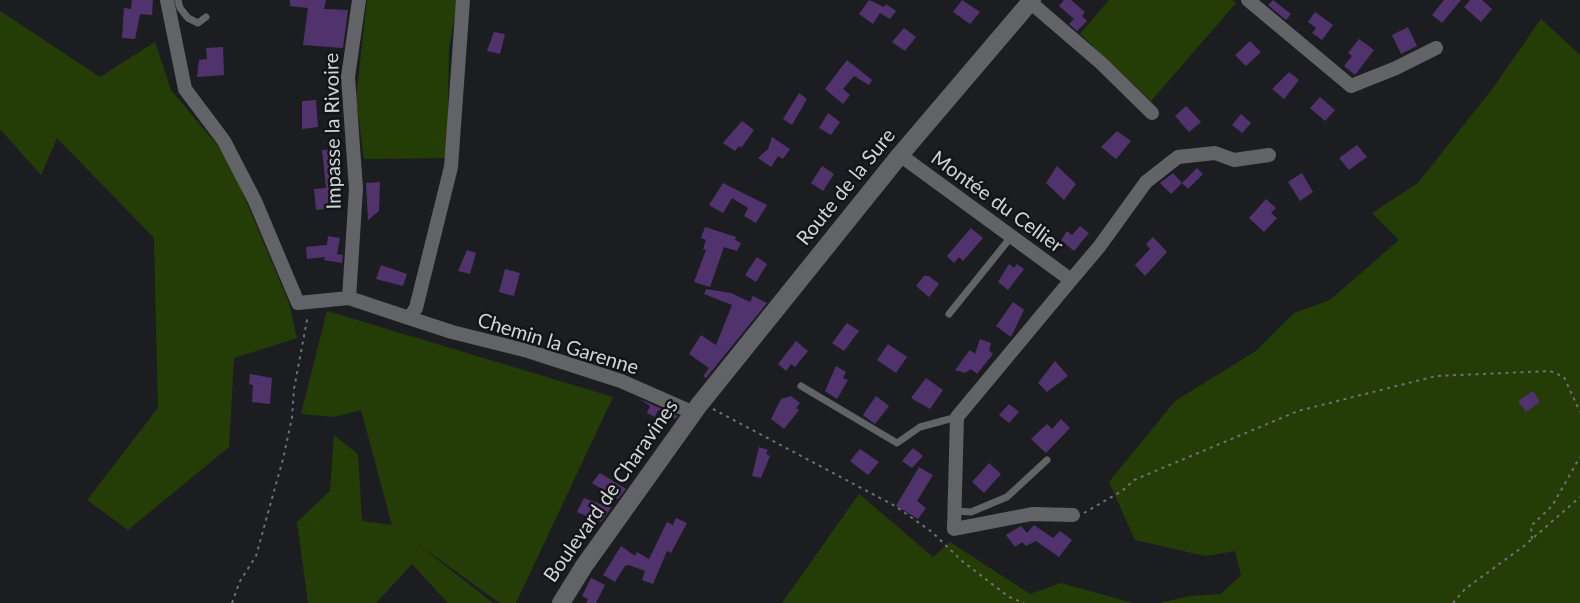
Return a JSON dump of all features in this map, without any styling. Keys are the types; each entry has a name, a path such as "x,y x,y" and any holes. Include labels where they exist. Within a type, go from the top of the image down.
{"main road":[{"name":"Route de la Sure","path":"696,409 900,155 1031,1"},
{"name":"Boulevard de Charavines","path":"561,603 584,566 696,409"}],"street":[{"path":"167,0 185,89 224,141 304,302"},
{"name":"Impasse la Rivoire","path":"350,298 356,189 348,77 359,0"},
{"path":"409,318 416,308 451,167 463,0"},
{"path":"1248,0 1351,86 1396,69 1436,48"},
{"path":"1031,1 1101,63 1152,113"},
{"name":"Montée du Cellier","path":"957,417 1100,247 1146,182 1178,157 1215,153 1234,160 1269,154"},
{"name":"Montée du Cellier","path":"900,155 1071,280"},
{"name":"Chemin la Garenne","path":"304,302 350,298 452,332 528,351 621,381 696,409"},
{"path":"957,417 954,529 1032,514 1073,515"}],"lane":[{"path":"178,0 180,8 188,18 198,23 206,17"},
{"path":"949,314 1011,237"},
{"path":"801,386 897,442 920,427 957,417"},
{"path":"955,511 971,512 1007,497 1047,460"}],"path":[{"path":"232,603 240,580 256,556 283,459 301,360 304,302"},
{"path":"1073,515 1084,513 1134,480 1299,411 1436,376 1550,371 1564,377 1580,412"},
{"path":"696,409 721,412 895,506 932,532 962,561 1009,597 1024,603"},
{"path":"1532,539 1532,526 1552,506 1580,457"},
{"path":"1453,603 1465,590 1532,539 1580,497"}],"green space":[{"path":"367,0 458,0 449,48 447,158 364,159 356,99"},
{"path":"1109,0 1232,0 1236,3 1151,101 1080,34"},
{"path":"0,11 100,77 155,42 171,90 228,158 289,303 297,338 234,358 229,447 128,530 87,500 158,408 154,238 57,138 41,175 0,129"},
{"path":"1541,19 1580,55 1580,603 1160,603 1190,596 1221,594 1241,575 1235,551 1205,556 1135,540 1109,482 1175,401 1256,351 1294,313 1330,300 1399,240 1372,213 1418,183 1493,88"},
{"path":"327,311 613,397 516,603 500,603 415,542 493,603 448,603 412,564 376,603 308,603 297,522 330,491 334,435 358,454 362,521 392,525 361,410 333,417 301,414"},
{"path":"859,494 933,557 950,542 1030,594 1061,583 1133,603 782,603"}],"building":[{"path":"132,0 153,0 152,15 140,14 135,39 122,38 124,8 131,9"},
{"path":"290,0 326,0 324,9 348,10 343,48 303,45 308,8 290,6"},
{"path":"869,0 884,7 886,4 896,11 890,19 880,13 873,24 859,14"},
{"path":"962,0 980,12 970,24 953,12"},
{"path":"1064,0 1071,0 1085,12 1082,16 1087,21 1077,31 1069,24 1074,19 1059,6"},
{"path":"1273,0 1291,14 1286,20 1268,5"},
{"path":"1444,0 1461,0 1442,23 1432,15"},
{"path":"1470,0 1482,0 1492,9 1481,22 1464,7"},
{"path":"1315,12 1333,25 1322,40 1312,33 1316,28 1308,22"},
{"path":"1408,27 1417,46 1401,54 1392,35"},
{"path":"904,28 916,37 905,51 892,42"},
{"path":"494,32 505,34 500,54 487,51"},
{"path":"1359,39 1374,50 1355,75 1344,66 1352,56 1348,53"},
{"path":"1250,41 1261,52 1246,66 1235,55"},
{"path":"223,47 224,75 197,77 199,60 207,59 206,48"},
{"path":"847,60 872,80 869,85 854,76 843,89 850,95 843,104 825,89"},
{"path":"1289,72 1299,80 1284,99 1272,89"},
{"path":"799,93 807,99 792,125 783,119"},
{"path":"1320,97 1335,110 1325,121 1310,108"},
{"path":"316,100 318,127 302,129 302,101"},
{"path":"1186,106 1201,122 1189,132 1175,116"},
{"path":"828,113 840,122 831,135 819,128"},
{"path":"1241,114 1251,123 1242,133 1232,125"},
{"path":"742,121 754,130 741,148 739,146 735,151 723,143"},
{"path":"1117,131 1131,141 1116,159 1101,147"},
{"path":"772,137 790,149 783,159 778,156 771,167 758,158 768,149"},
{"path":"1357,145 1367,157 1349,170 1339,158"},
{"path":"335,149 338,170 334,171 336,197 341,197 342,207 316,210 314,189 326,188 322,150"},
{"path":"822,166 834,174 823,191 811,183"},
{"path":"1057,166 1076,184 1064,200 1046,183"},
{"path":"1197,168 1203,174 1188,189 1182,183"},
{"path":"1173,173 1182,183 1171,194 1160,183"},
{"path":"1302,173 1313,192 1300,201 1288,182"},
{"path":"380,182 379,211 368,220 366,183"},
{"path":"723,183 767,205 756,223 744,216 748,208 732,198 723,213 709,205"},
{"path":"1266,199 1276,208 1271,213 1277,218 1264,232 1249,218"},
{"path":"1080,226 1089,233 1074,251 1061,240 1067,231 1072,235"},
{"path":"705,227 736,237 735,240 741,243 737,251 724,247 710,287 694,282 706,250 703,249 706,240 701,238"},
{"path":"971,228 983,238 963,261 959,257 954,263 947,256"},
{"path":"328,236 340,238 337,254 343,255 342,263 324,260 325,257 307,259 306,247 327,245"},
{"path":"1153,237 1167,252 1145,276 1135,265 1150,249 1146,244"},
{"path":"467,250 476,253 470,274 458,271"},
{"path":"757,257 767,264 756,282 745,275"},
{"path":"1009,264 1014,268 1017,264 1024,269 1008,290 998,282"},
{"path":"381,265 407,274 403,286 376,279"},
{"path":"505,269 520,273 514,296 499,292"},
{"path":"924,276 929,276 939,284 929,297 916,286"},
{"path":"706,289 731,293 750,302 753,296 767,303 706,378 703,376 709,368 689,354 701,335 716,345 732,305 704,294"},
{"path":"1013,302 1024,310 1011,337 996,326"},
{"path":"847,323 859,331 844,351 832,343"},
{"path":"980,339 991,343 989,350 993,354 977,374 971,369 965,373 955,370 970,350 975,354"},
{"path":"796,341 808,351 795,367 791,364 786,371 778,364"},
{"path":"888,344 907,357 896,373 877,360"},
{"path":"1055,361 1068,376 1047,392 1038,383"},
{"path":"836,366 846,372 843,378 848,380 837,399 825,391"},
{"path":"250,374 272,378 270,404 252,402 253,385 249,384"},
{"path":"926,378 943,390 930,409 911,398"},
{"path":"1533,391 1540,402 1526,412 1518,401"},
{"path":"791,396 800,403 796,408 799,410 784,429 771,419 781,399"},
{"path":"876,396 889,406 875,424 863,415"},
{"path":"639,399 678,416 675,419 658,410 655,417 647,413 650,406"},
{"path":"1009,404 1019,412 1009,423 999,415"},
{"path":"1061,419 1070,428 1046,453 1031,439 1047,424 1052,429"},
{"path":"759,447 768,450 766,454 770,456 761,478 752,476"},
{"path":"913,448 923,456 912,468 902,461"},
{"path":"860,449 879,462 868,475 850,461"},
{"path":"989,463 1001,474 984,493 972,482"},
{"path":"919,467 933,475 917,501 926,508 918,519 896,506"},
{"path":"600,473 626,489 618,499 592,483"},
{"path":"584,498 611,508 601,522 577,512"},
{"path":"676,518 687,523 671,553 667,551 653,584 642,580 645,571 629,565 625,566 615,582 603,575 621,546 635,556 637,552 649,559 667,522 673,525"},
{"path":"1034,525 1053,538 1060,531 1072,540 1059,557 1036,541 1026,546 1022,542 1015,547 1006,535 1021,526 1027,533"},
{"path":"591,578 605,585 596,603 586,603 588,599 582,596"}]}
